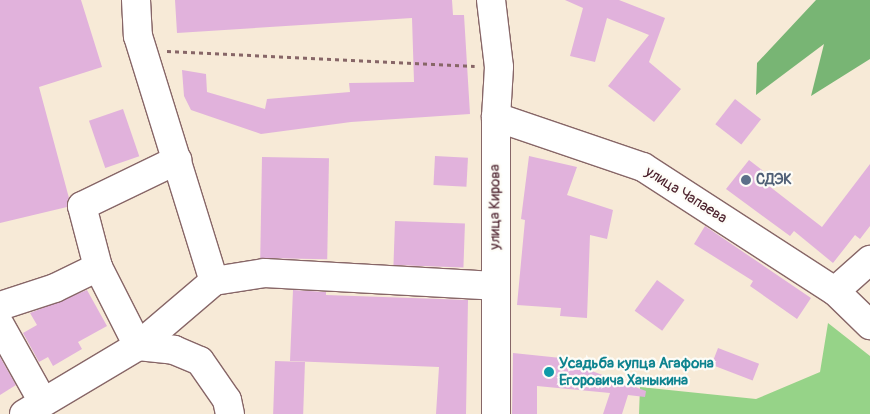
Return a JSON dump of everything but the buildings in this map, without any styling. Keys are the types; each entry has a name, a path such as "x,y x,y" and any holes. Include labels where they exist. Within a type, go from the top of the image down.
{"street":[{"path":"136,0 138,36 214,281"},
{"name":"улица Кирова","path":"491,0 499,67 496,117 496,414"},
{"name":"улица Чапаева","path":"496,117 643,167 835,292 870,325"},
{"path":"138,346 98,267 82,206 177,160"},
{"path":"835,292 870,260"},
{"path":"0,306 55,288 98,267"},
{"path":"0,325 33,408 138,346 214,281 264,273 495,286"},
{"path":"138,346 174,350 200,361 227,400 230,414"}],"path":[{"path":"138,36 163,51 499,67"}],"shaded area":[{"path":"19,0 34,0 34,203 19,203"}],"green space":[{"path":"816,0 870,0 870,59 811,96 824,44 756,95 757,63"},
{"path":"828,323 870,356 870,414 639,414 640,387 756,399 820,372"}],"place":[{"name":"СДЭК","path":"746,180"},
{"name":"Усадьба купца Агафона Егоровича Ханыкина","path":"549,372"}]}
